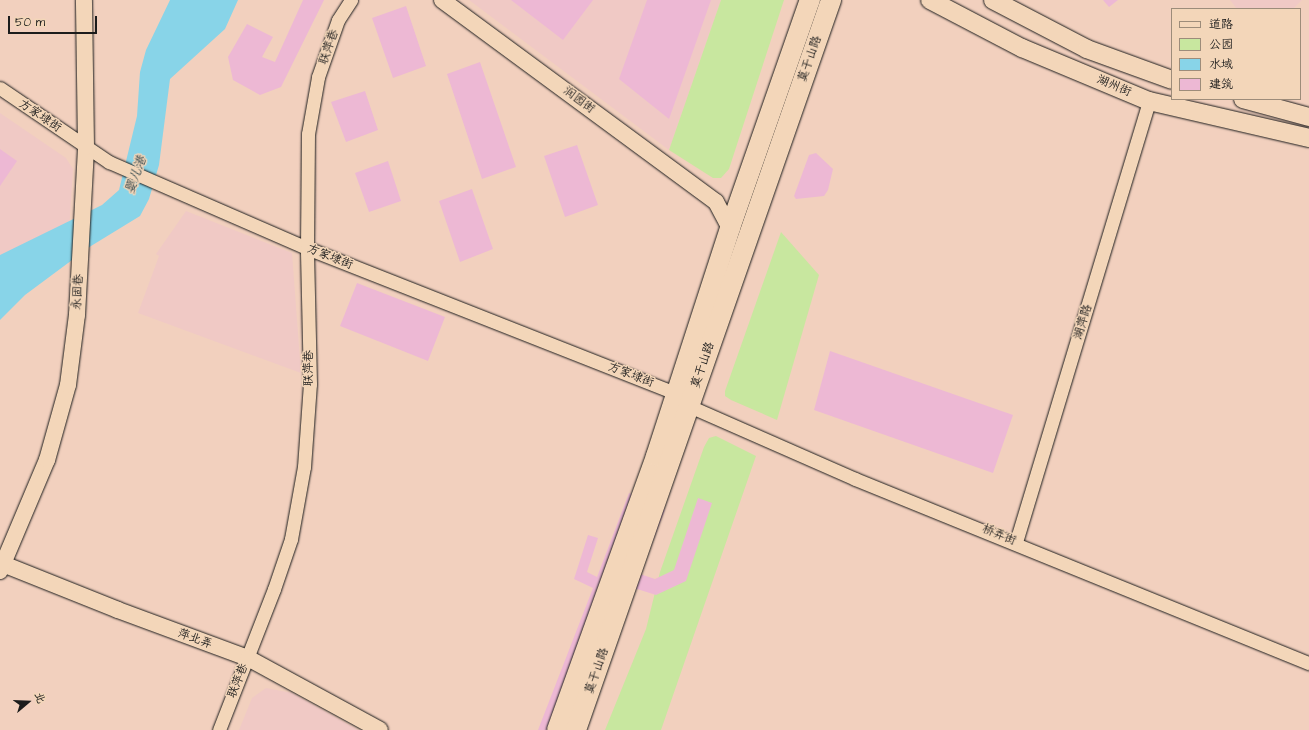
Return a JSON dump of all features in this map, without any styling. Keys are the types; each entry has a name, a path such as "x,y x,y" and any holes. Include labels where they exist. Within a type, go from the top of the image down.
{"main road":[{"name":"莫干山路","path":"576,730 682,399 730,228 810,0"},
{"name":"莫干山路","path":"557,730 656,456 682,399 831,0"},
{"name":"湖州街","path":"930,0 1022,48 1150,101 1309,138"},
{"name":"湖州街","path":"993,0 1088,49 1171,80"},
{"path":"1247,100 1309,117"}],"street":[{"name":"永固巷","path":"2,568 47,460 68,385 77,314 86,147 84,0"},
{"name":"联萍巷","path":"219,730 248,658 290,539 304,467 310,384 307,248 308,134 318,77 338,20 351,0"},
{"name":"润园街","path":"442,0 716,202 730,228"},
{"name":"方家埭街","path":"0,88 108,162 307,248 682,399"},
{"name":"湖萍路","path":"1016,542 1150,101"},
{"path":"716,202 742,194"},
{"name":"桥弄街","path":"682,399 855,479 1016,542 1309,663"},
{"name":"萍北弄","path":"2,568 248,658 380,730"}],"shaded area":[{"path":"469,0 721,0 669,150"},
{"path":"1230,0 1302,0 1294,8 1236,8"},
{"path":"0,113 66,158 73,169 69,232 0,277"},
{"path":"186,211 292,253 301,373 138,313 159,256 156,254"},
{"path":"266,688 292,693 358,730 239,730 252,698"}],"green space":[{"path":"721,0 784,0 729,169 721,178 713,178 669,150"},
{"path":"781,232 819,275 777,420 731,400 725,396 725,391"},
{"path":"716,436 756,456 661,730 605,730 646,629 660,572 704,447 709,438"}],"water":[{"name":"婴儿港","path":"170,0 238,0 225,29 170,79 159,165 149,199 140,216 91,246 25,295 0,320 0,255 102,205 119,190 137,116 140,72 146,50"}],"building":[{"path":"303,0 324,0 281,87 260,95 233,80 228,57 247,24 273,37 262,57 275,62"},
{"path":"511,0 593,0 563,40"},
{"path":"647,0 711,0 669,119 619,79"},
{"path":"1103,0 1118,0 1109,7"},
{"path":"406,6 426,66 393,78 372,18"},
{"path":"480,62 516,167 482,179 447,74"},
{"path":"365,91 378,130 346,142 331,102"},
{"path":"577,145 598,205 565,217 544,156"},
{"path":"0,149 17,161 0,186"},
{"path":"816,153 833,169 828,190 824,196 796,199 794,196 809,155"},
{"path":"388,161 401,201 369,212 355,173"},
{"path":"472,189 493,249 460,262 439,201"},
{"path":"357,283 445,317 428,361 340,326"},
{"path":"830,351 1013,415 993,473 814,410"},
{"path":"629,493 665,510 640,574 655,579 674,570 698,498 712,503 686,581 656,595 634,588 578,730 538,730 593,588 574,579 588,535 598,538 587,572 597,577"}]}
